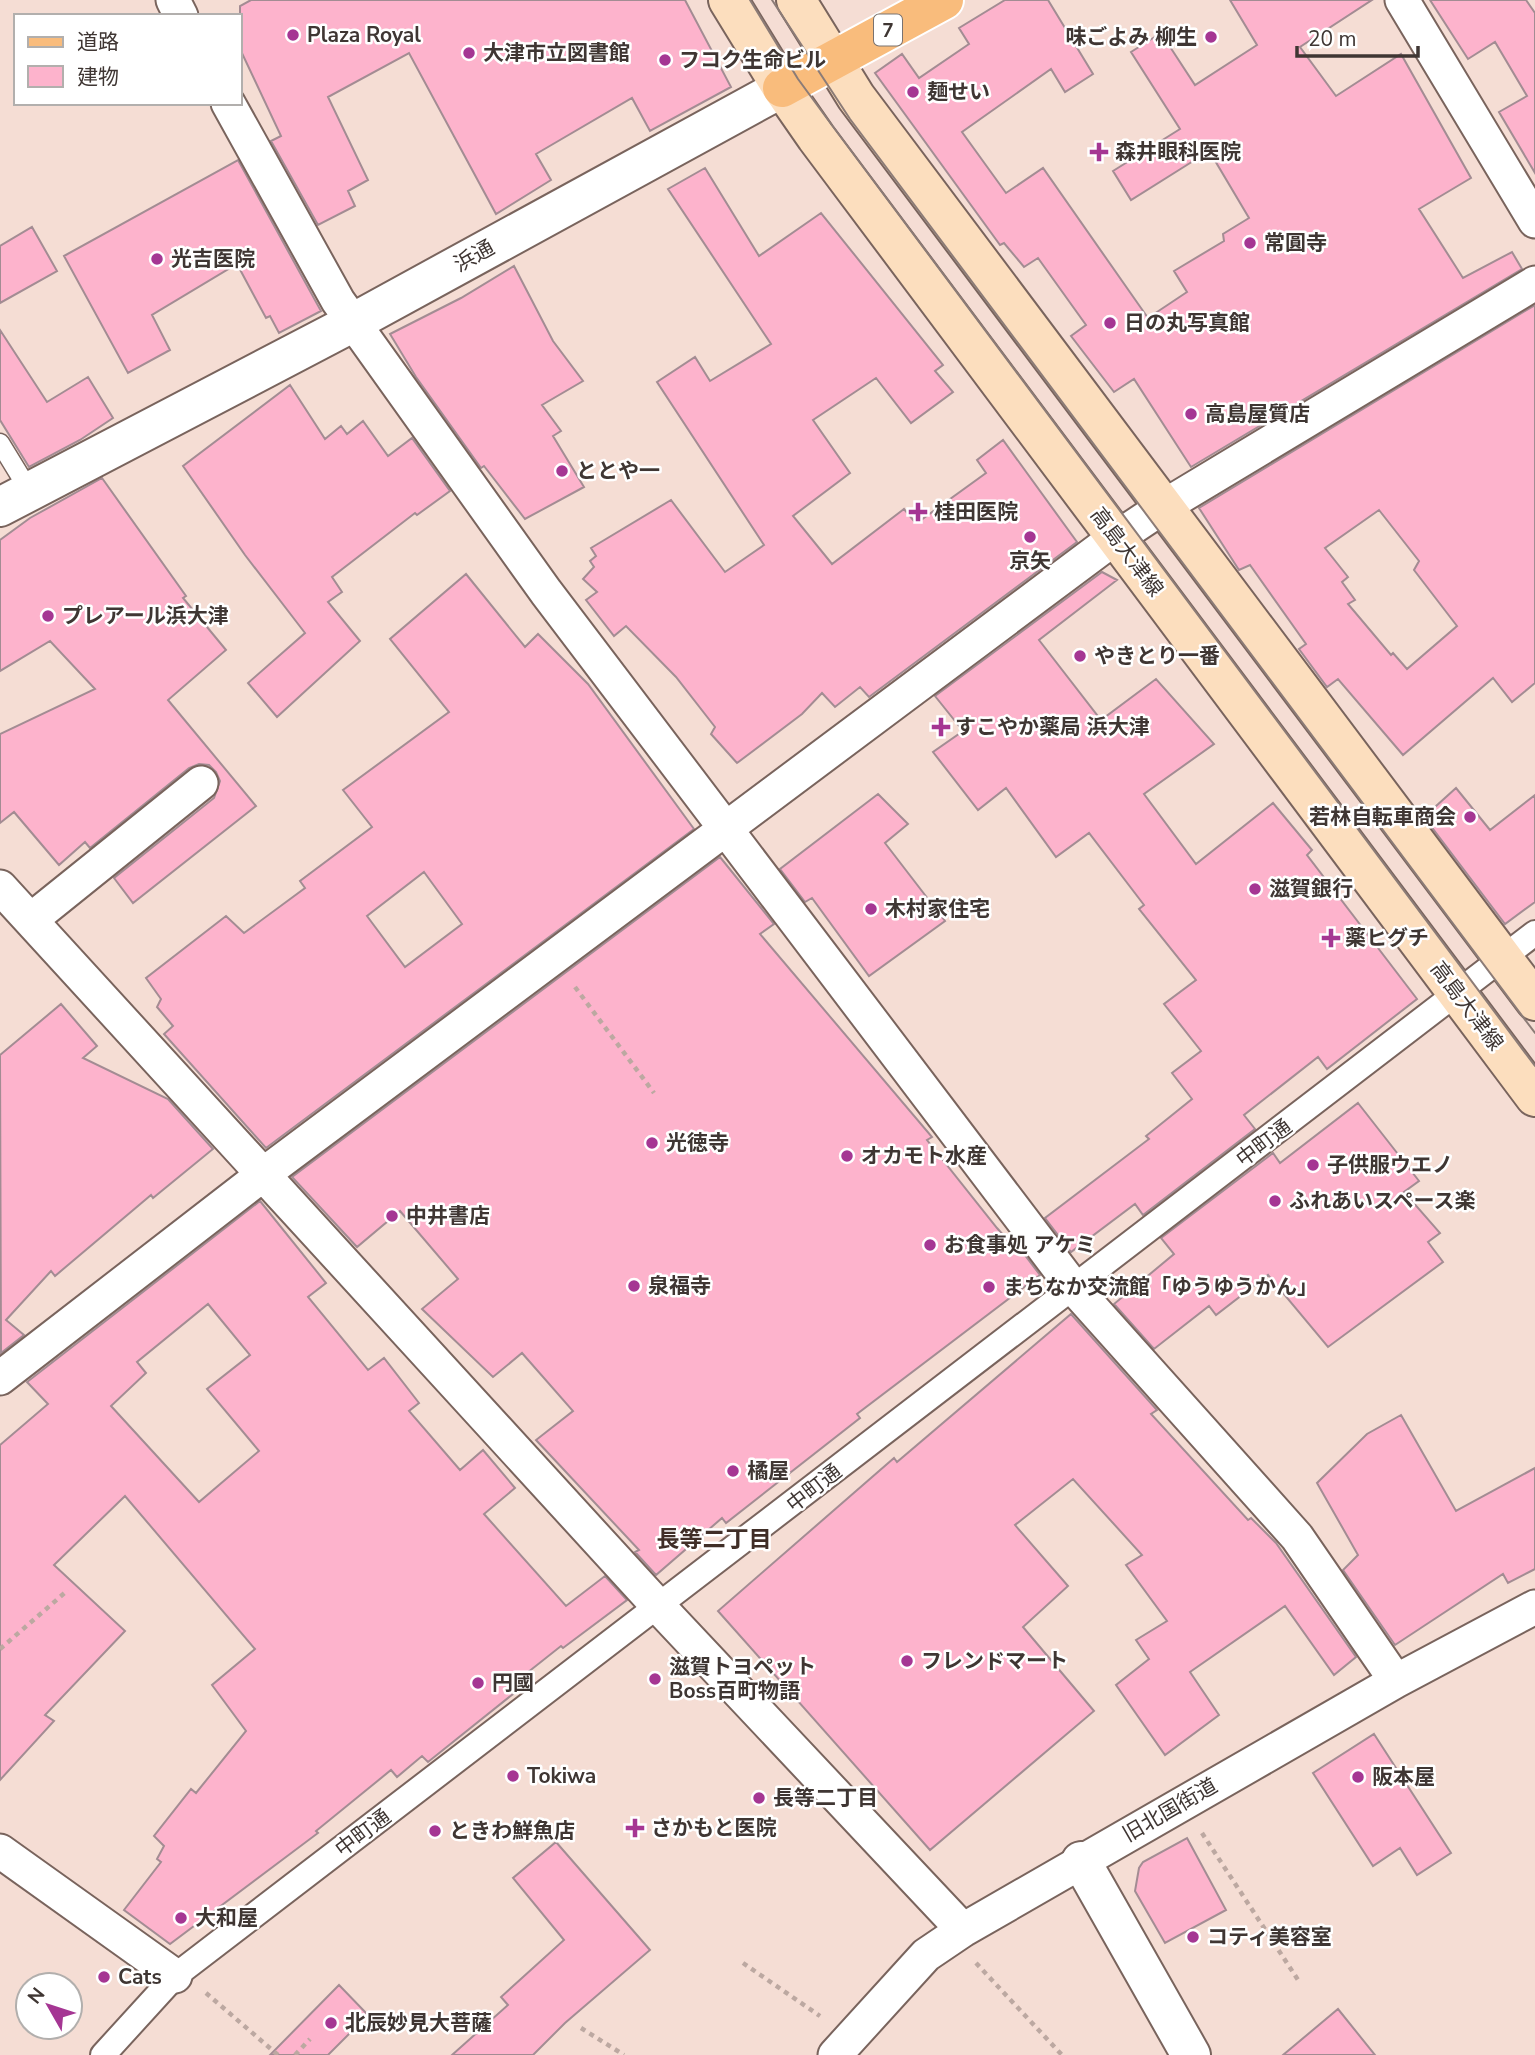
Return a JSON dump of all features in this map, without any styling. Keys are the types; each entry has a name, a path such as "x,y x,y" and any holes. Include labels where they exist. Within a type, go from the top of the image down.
{"main road":[{"name":"高島大津線","path":"728,0 782,88 1535,1097"},
{"path":"796,0 831,61 1535,1001"},
{"name":"浜通","path":"782,88 944,0"}],"street":[{"path":"1402,0 1535,221"},
{"name":"浜通","path":"15,499 354,322 782,88"},
{"path":"229,105 338,301 546,592 1074,1288 1297,1537 1396,1681"},
{"path":"0,1378 265,1173 727,830 743,813 1116,538 1535,283"},
{"path":"32,919 201,783"},
{"path":"0,887 265,1173 957,1933"},
{"name":"中町通","path":"103,2055 178,1974 1535,933"},
{"name":"旧北国街道","path":"843,2046 926,1955 957,1933 1396,1681 1535,1607"},
{"path":"0,1851 178,1974"},
{"path":"1081,1861 1191,2055"}],"lane":[{"path":"0,443 15,499"}],"path":[{"path":"554,958 654,1093"},
{"path":"0,1649 68,1590"},
{"path":"1183,1803 1300,1983"},
{"path":"957,1933 1062,2055"},
{"path":"743,1963 843,2046"},
{"path":"178,1974 278,2055"},
{"path":"581,2028 624,2055"},
{"path":"295,2055 310,2039"}],"building":[{"path":"251,0 685,0 731,87 650,131 632,98 536,154 551,180 496,214 409,53 328,97 368,180 348,191 355,206 318,225 271,141 281,136 242,53 240,6"},
{"path":"1005,0 1048,0 1093,74 1065,92 1051,69 962,132 1006,193 1043,168 1148,318 1187,292 1174,271 1224,241 1223,234 1249,218 1211,154 1200,161 1198,158 1131,200 1113,171 1180,129 1131,52 1161,33 1195,85 1257,45 1230,0 1372,0 1300,47 1336,96 1401,54 1471,178 1419,209 1463,278 1512,252 1522,269 1191,467 1134,379 1114,392 1071,336 1086,325 1038,258 1024,267 1004,243 1000,245 875,73 902,54 919,78 969,44 959,28"},
{"path":"1430,0 1526,0 1535,13 1535,173 1499,112 1527,96 1495,42 1468,59"},
{"path":"238,160 321,311 279,333 270,316 266,318 237,264 152,315 170,350 128,373 64,256"},
{"path":"705,168 759,256 821,213 943,365 935,371 953,392 911,423 876,378 813,420 850,473 793,516 832,564 904,509 914,521 919,517 921,520 986,473 977,460 1003,440 1077,542 869,697 860,687 835,707 822,693 802,714 737,763 711,734 715,727 676,677 626,626 614,636 586,600 597,592 583,579 594,567 590,561 596,556 591,548 671,500 725,572 764,545 657,382 695,357 710,381 771,344 668,189"},
{"path":"32,227 57,271 0,303 0,246"},
{"path":"514,266 553,341 583,381 542,405 561,431 553,436 584,487 525,519 484,466 481,468 416,377 390,334 461,298"},
{"path":"1535,305 1535,683 1512,702 1493,678 1403,755 1338,679 1327,687 1299,649 1306,644 1250,565 1239,570 1199,508","holes":["1379,510 1419,561 1414,570 1457,626 1407,669 1393,653 1391,655 1348,604 1355,600 1342,582 1348,577 1325,548"]},
{"path":"0,330 47,402 88,377 113,418 80,440 29,467 0,420"},
{"path":"290,385 325,439 341,426 347,434 363,421 388,456 412,438 450,491 417,515 415,513 332,577 342,592 328,602 360,641 277,717 248,683 305,633 245,555 183,466"},
{"path":"102,478 186,596 183,598 226,650 168,700 256,806 133,903 114,878 214,798 220,781 209,765 199,764 189,768 90,848 85,842 59,865 14,812 0,823 0,734 95,689 50,641 0,671 0,540 30,518"},
{"path":"1102,572 1117,580 1039,640 1101,720 1156,679 1214,744 1144,794 1196,864 1273,803 1312,850 1307,855 1417,999 1327,1069 1318,1057 1244,1115 1255,1129 1143,1215 1135,1204 1071,1252 1045,1218 1149,1139 1146,1136 1192,1099 1172,1073 1201,1051 1164,1004 1196,980 1139,909 1144,905 1089,833 1056,857 1006,788 978,810 933,752 963,731 935,696"},
{"path":"466,574 525,647 538,634 588,684 694,829 266,1148 164,1034 173,1026 157,1007 161,999 146,978 226,916 244,933 305,888 300,881 372,827 343,790 449,712 390,639","holes":["424,872 462,924 405,967 367,916"]},
{"path":"1456,788 1490,830 1535,795 1535,902 1505,924 1424,817"},
{"path":"878,794 908,824 885,843 945,921 869,976 812,898 805,902 780,869"},
{"path":"720,857 774,924 760,934 932,1137 927,1140 997,1228 1012,1245 1015,1242 1040,1275 857,1414 860,1418 726,1523 722,1518 656,1575 635,1552 639,1550 536,1440 573,1411 522,1353 493,1377 422,1309 458,1279 400,1211 357,1247 292,1177"},
{"path":"61,1004 97,1046 83,1058 168,1099 213,1149 153,1198 151,1195 55,1276 51,1271 6,1320 24,1335 1,1353 0,1055"},
{"path":"1358,1103 1419,1181 1404,1192 1440,1233 1428,1242 1443,1262 1328,1347 1268,1275 1216,1315 1209,1306 1154,1349 1114,1304 1174,1254 1161,1238 1273,1153 1280,1163"},
{"path":"260,1201 326,1283 308,1297 368,1370 384,1358 419,1403 409,1411 460,1470 483,1450 515,1488 484,1514 566,1606 605,1576 627,1600 563,1648 561,1646 508,1688 513,1694 428,1762 422,1756 397,1777 391,1770 316,1831 318,1833 170,1944 124,1910 161,1862 157,1859 164,1846 154,1836 191,1789 196,1793 246,1731 212,1685 255,1649 125,1496 54,1565 125,1631 45,1715 54,1721 0,1780 0,1445 48,1404 27,1382","holes":["208,1304 250,1355 207,1389 259,1451 199,1502 111,1406 146,1373 137,1362"]},
{"path":"1071,1314 1157,1410 1151,1414 1248,1520 1251,1518 1276,1543 1356,1657 1334,1675 1285,1606 1190,1672 1219,1715 1165,1755 1116,1685 1149,1659 1136,1640 1167,1621 1126,1565 1142,1555 1073,1479 1015,1525 1068,1586 1023,1627 1094,1711 930,1850 718,1611 894,1458 897,1462"},
{"path":"1401,1415 1456,1511 1535,1468 1535,1569 1508,1583 1503,1574 1395,1645 1343,1570 1358,1555 1317,1483 1367,1434"},
{"path":"1374,1734 1451,1853 1417,1875 1400,1848 1373,1866 1313,1773"},
{"path":"1187,1838 1226,1910 1165,1943 1135,1891 1139,1868 1143,1862"},
{"path":"556,1842 650,1950 565,2023 533,2055 452,2055 508,2005 501,1997 564,1940 513,1878"},
{"path":"339,1985 368,2015 328,2055 270,2055"},
{"path":"1338,2009 1375,2055 1283,2055"}],"tram line":[{"path":"750,0 798,79 834,128 1535,1066"},
{"path":"772,0 850,119 1535,1033"}],"place":[{"name":"Plaza Royal","path":"293,35"},
{"name":"味ごよみ 柳生","path":"1211,37"},
{"name":"大津市立図書館","path":"469,53"},
{"name":"フコク生命ビル","path":"665,60"},
{"name":"麺せい","path":"913,92"},
{"name":"森井眼科医院","path":"1099,152"},
{"name":"常圓寺","path":"1250,243"},
{"name":"光吉医院","path":"157,259"},
{"name":"日の丸写真館","path":"1110,323"},
{"name":"高島屋質店","path":"1191,414"},
{"name":"ととや一","path":"562,471"},
{"name":"桂田医院","path":"918,512"},
{"name":"京矢","path":"1030,537"},
{"name":"プレアール浜大津","path":"48,616"},
{"name":"やきとり一番","path":"1080,656"},
{"name":"すこやか薬局 浜大津","path":"941,727"},
{"name":"若林自転車商会","path":"1470,817"},
{"name":"滋賀銀行","path":"1255,889"},
{"name":"木村家住宅","path":"871,909"},
{"name":"薬ヒグチ","path":"1331,938"},
{"name":"光徳寺","path":"652,1143"},
{"name":"オカモト水産","path":"847,1156"},
{"name":"子供服ウエノ","path":"1313,1165"},
{"name":"ふれあいスペース楽","path":"1275,1201"},
{"name":"中井書店","path":"392,1216"},
{"name":"お食事処 アケミ","path":"930,1245"},
{"name":"泉福寺","path":"634,1286"},
{"name":"まちなか交流館「ゆうゆうかん」","path":"989,1287"},
{"name":"橘屋","path":"733,1471"},
{"name":"フレンドマート","path":"907,1661"},
{"name":"滋賀トヨペット Boss百町物語","path":"655,1679"},
{"name":"円國","path":"478,1683"},
{"name":"Tokiwa","path":"513,1776"},
{"name":"阪本屋","path":"1358,1777"},
{"name":"長等二丁目","path":"759,1798"},
{"name":"さかもと医院","path":"635,1828"},
{"name":"ときわ鮮魚店","path":"435,1831"},
{"name":"大和屋","path":"181,1918"},
{"name":"コティ美容室","path":"1193,1937"},
{"name":"Cats","path":"104,1977"},
{"name":"北辰妙見大菩薩","path":"331,2023"}],"district":[{"name":"長等二丁目","path":"714,1539"}]}
